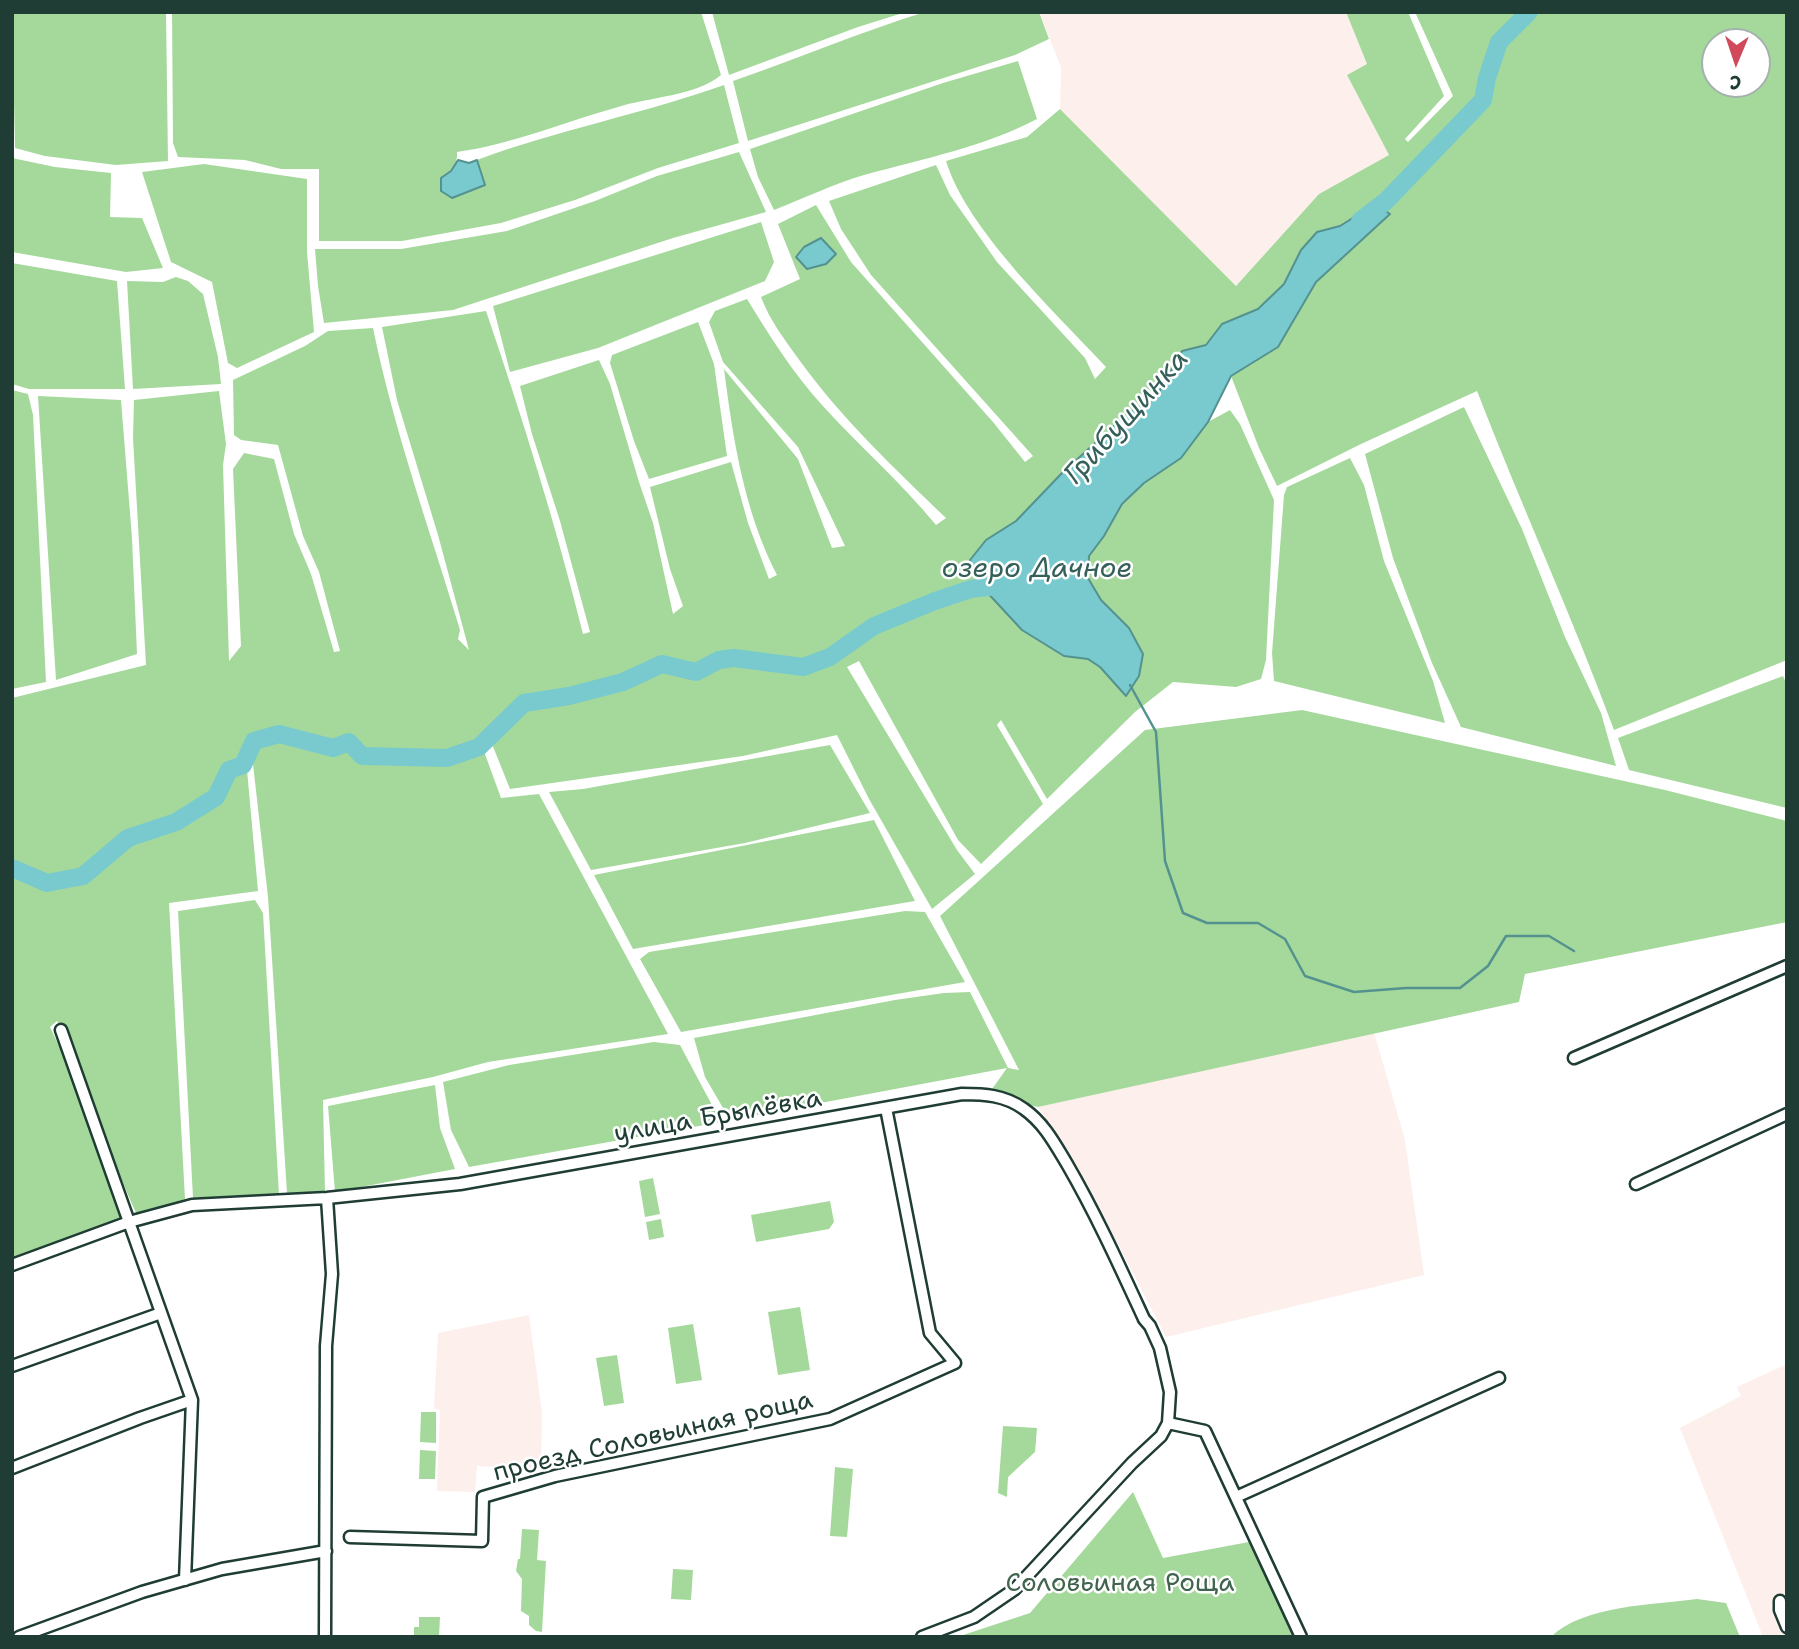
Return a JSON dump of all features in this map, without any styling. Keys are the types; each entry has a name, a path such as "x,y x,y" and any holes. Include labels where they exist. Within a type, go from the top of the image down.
{"street":[{"path":"1574,1058 1787,965"},
{"path":"61,1030 192,1400 185,1580"},
{"name":"улица Брылёвка","path":"12,1265 129,1222 192,1205 327,1198 460,1184 962,1094 984,1094 1025,1109 1047,1130 1089,1202 1160,1348 1170,1392 1168,1423"},
{"name":"проезд Соловьиная роща","path":"350,1537 482,1541 483,1497 555,1476 830,1419 955,1363 930,1333 886,1108"},
{"path":"1636,1184 1787,1114"},
{"path":"325,1637 327,1346 332,1274 327,1198"},
{"path":"12,1366 161,1313"},
{"path":"1236,1497 1499,1378"},
{"path":"12,1468 192,1400"},
{"path":"922,1637 974,1617 1015,1589 1132,1463 1161,1436 1168,1423 1205,1431 1301,1637"},
{"path":"19,1637 142,1592 222,1569 326,1551"},
{"path":"1780,1601 1787,1627"}],"shaded area":[{"path":"1039,12 1346,12 1367,64 1347,75 1389,155 1319,194 1236,286 1060,109 1061,67"},
{"path":"1374,1032 1405,1140 1424,1275 1166,1337 1078,1167 1038,1107"},
{"path":"529,1315 542,1413 541,1469 477,1466 475,1492 437,1491 440,1410 434,1409 438,1333"},
{"path":"1787,1364 1787,1637 1763,1637 1680,1428 1741,1396 1737,1387"}],"green space":[{"path":"12,12 166,12 168,161 116,165 45,156 15,148"},
{"path":"172,12 701,12 721,75 711,82 686,92 618,107 518,138 457,152 453,167 441,179 485,185 477,160 724,85 739,143 658,168 575,200 501,223 402,241 319,241 319,169 281,169 245,160 178,157 173,143"},
{"path":"712,12 906,12 729,75"},
{"path":"925,12 1039,12 1049,39 1015,55 748,141 733,81"},
{"path":"1346,12 1408,12 1444,96 1405,139 1408,142 1453,96 1415,12 1787,12 1787,660 1614,730 1477,391 1277,486 1231,376 1278,347 1316,282 1335,263 1375,204 1340,226 1317,233 1301,250 1284,284 1258,309 1222,324 1206,345 1182,351 1156,397 1127,414 1062,473 1016,521 986,540 1064,656 1088,659 1100,667 1126,696 1129,628 1101,600 1088,578 1089,556 1122,504 1144,483 1181,458 1208,422 1230,410 1240,424 1274,500 1266,660 1261,679 1236,687 1173,682 1135,712 1047,799 1001,720 997,725 1043,804 981,864 958,840 859,661 847,667 957,850 975,874 932,909 869,799 837,735 743,756 510,789 488,734 478,735 501,798 539,794 668,1034 488,1062 433,1077 323,1100 325,1192 287,1193 268,897 253,764 247,770 258,891 169,903 185,1199 137,1215 80,1068 57,1021 50,1027 74,1078 129,1218 12,1262 12,698 146,665 133,438 134,400 219,391 226,444 223,465 229,661 241,646 233,469 244,453 274,459 294,534 311,574 334,652 340,651 319,572 303,536 278,445 241,440 234,435 233,380 305,346 328,331 373,328 402,442 460,630 458,639 469,650 397,400 382,327 486,311 538,471 583,634 590,632 520,386 599,360 610,384 653,523 673,614 683,606 670,569 650,487 731,462 748,523 769,579 777,575 748,500 731,422 724,369 798,459 832,548 845,546 798,447 723,362 709,322 715,311 747,299 811,393 936,525 946,518 833,403 773,322 761,297 800,279 778,224 816,205 851,262 993,422 1025,462 1033,456 871,275 841,229 829,201 936,165 950,195 997,262 1085,358 1095,379 1106,367 1015,270 993,242 973,215 946,161 1027,137 1060,109 1236,286 1319,194 1389,155 1347,75 1367,64"},
{"path":"1018,61 1037,119 974,145 853,179 774,210 758,177 750,149 943,83"},
{"path":"739,152 766,212 673,238 453,310 324,323 315,249 401,249 507,231 595,201 657,176"},
{"path":"12,158 55,167 111,173 110,217 142,218 163,268 126,272 12,252"},
{"path":"204,164 307,179 307,252 314,332 237,368 228,363 212,282 171,262 142,172"},
{"path":"761,222 774,262 765,281 598,348 510,372 493,306"},
{"path":"12,263 117,281 125,389 29,389 12,384"},
{"path":"176,277 188,281 203,294 218,357 221,384 133,389 127,281 163,282"},
{"path":"698,322 714,364 727,456 649,479 634,441 610,363 612,355"},
{"path":"12,390 28,394 33,415 46,682 12,689"},
{"path":"38,396 121,400 132,538 137,654 56,680"},
{"path":"1464,407 1522,529 1565,637 1601,713 1616,766 1461,727 1432,663 1393,558 1365,454"},
{"path":"1350,458 1364,485 1384,561 1433,681 1445,723 1274,681 1272,653 1284,495 1287,487"},
{"path":"1783,676 1787,685 1787,808 1629,770 1618,738"},
{"path":"1302,710 1665,790 1787,821 1787,922 1525,974 1519,1002 1038,1107 987,1096 1007,1068 730,1120 705,1077 694,1038 895,1000 970,992 1008,1068 1019,1070 940,916 1145,730"},
{"path":"830,745 870,813 745,843 591,870 549,792 583,789"},
{"path":"874,820 915,901 633,949 594,875"},
{"path":"255,900 263,913 279,1195 193,1198 178,911"},
{"path":"905,911 925,912 965,982 681,1032 640,959 649,952"},
{"path":"654,1042 680,1045 721,1122 469,1167 451,1130 443,1082 509,1065"},
{"path":"435,1085 440,1128 455,1169 335,1192 328,1106"},
{"path":"653,1178 660,1214 645,1217 639,1181"},
{"path":"830,1201 834,1222 829,1229 756,1242 751,1215"},
{"path":"661,1219 664,1237 649,1240 646,1222"},
{"path":"800,1307 810,1370 778,1375 768,1312"},
{"path":"693,1324 702,1380 676,1384 668,1328"},
{"path":"617,1355 624,1403 604,1406 596,1358"},
{"path":"421,1412 436,1412 436,1443 420,1442"},
{"path":"1003,1426 1037,1428 1035,1452 1008,1477 1007,1497 998,1493"},
{"path":"420,1450 436,1451 435,1479 419,1479"},
{"path":"835,1467 853,1469 847,1537 830,1536"},
{"name":"Соловьиная Роща","path":"1133,1492 1163,1558 1249,1542 1297,1637 957,1637 1030,1613"},
{"path":"522,1529 539,1530 537,1560 546,1561 542,1632 529,1625 529,1616 521,1611 522,1579 516,1571 520,1559"},
{"path":"673,1569 693,1570 691,1600 671,1599"},
{"path":"1697,1599 1726,1603 1740,1637 1551,1637 1565,1626 1600,1612"},
{"path":"419,1617 440,1617 439,1637 414,1637 414,1627 419,1627"}],"water":[{"path":"458,160 469,163 477,160 485,185 452,198 441,191 441,178 451,171"},
{"name":"озеро Дачное","path":"1375,204 1390,214 1316,282 1278,347 1231,376 1208,422 1181,458 1144,483 1122,504 1089,556 1088,578 1101,600 1129,628 1143,654 1139,676 1126,696 1100,667 1088,659 1064,656 1022,630 984,589 970,560 986,540 1016,521 1062,473 1127,414 1156,397 1182,351 1206,345 1222,324 1258,309 1284,284 1301,250 1317,232 1340,226"},
{"path":"821,238 836,254 826,264 807,269 796,257 804,247"}],"waterway":[{"name":"Грибущинка","path":"1360,221 1386,201 1483,100 1499,42 1529,12"},
{"name":"Грибущинка","path":"12,868 47,883 83,876 128,838 176,822 216,797 229,770 243,765 254,741 279,734 333,748 349,742 362,756 447,758 479,747 524,703 569,696 623,682 662,664 696,672 719,660 734,658 803,667 830,657 874,626 935,601 971,589 1004,585"},
{"path":"1130,685 1156,732 1165,861 1183,913 1207,923 1258,923 1285,939 1305,976 1354,992 1460,988 1488,966 1506,936 1549,936 1574,951"}]}
